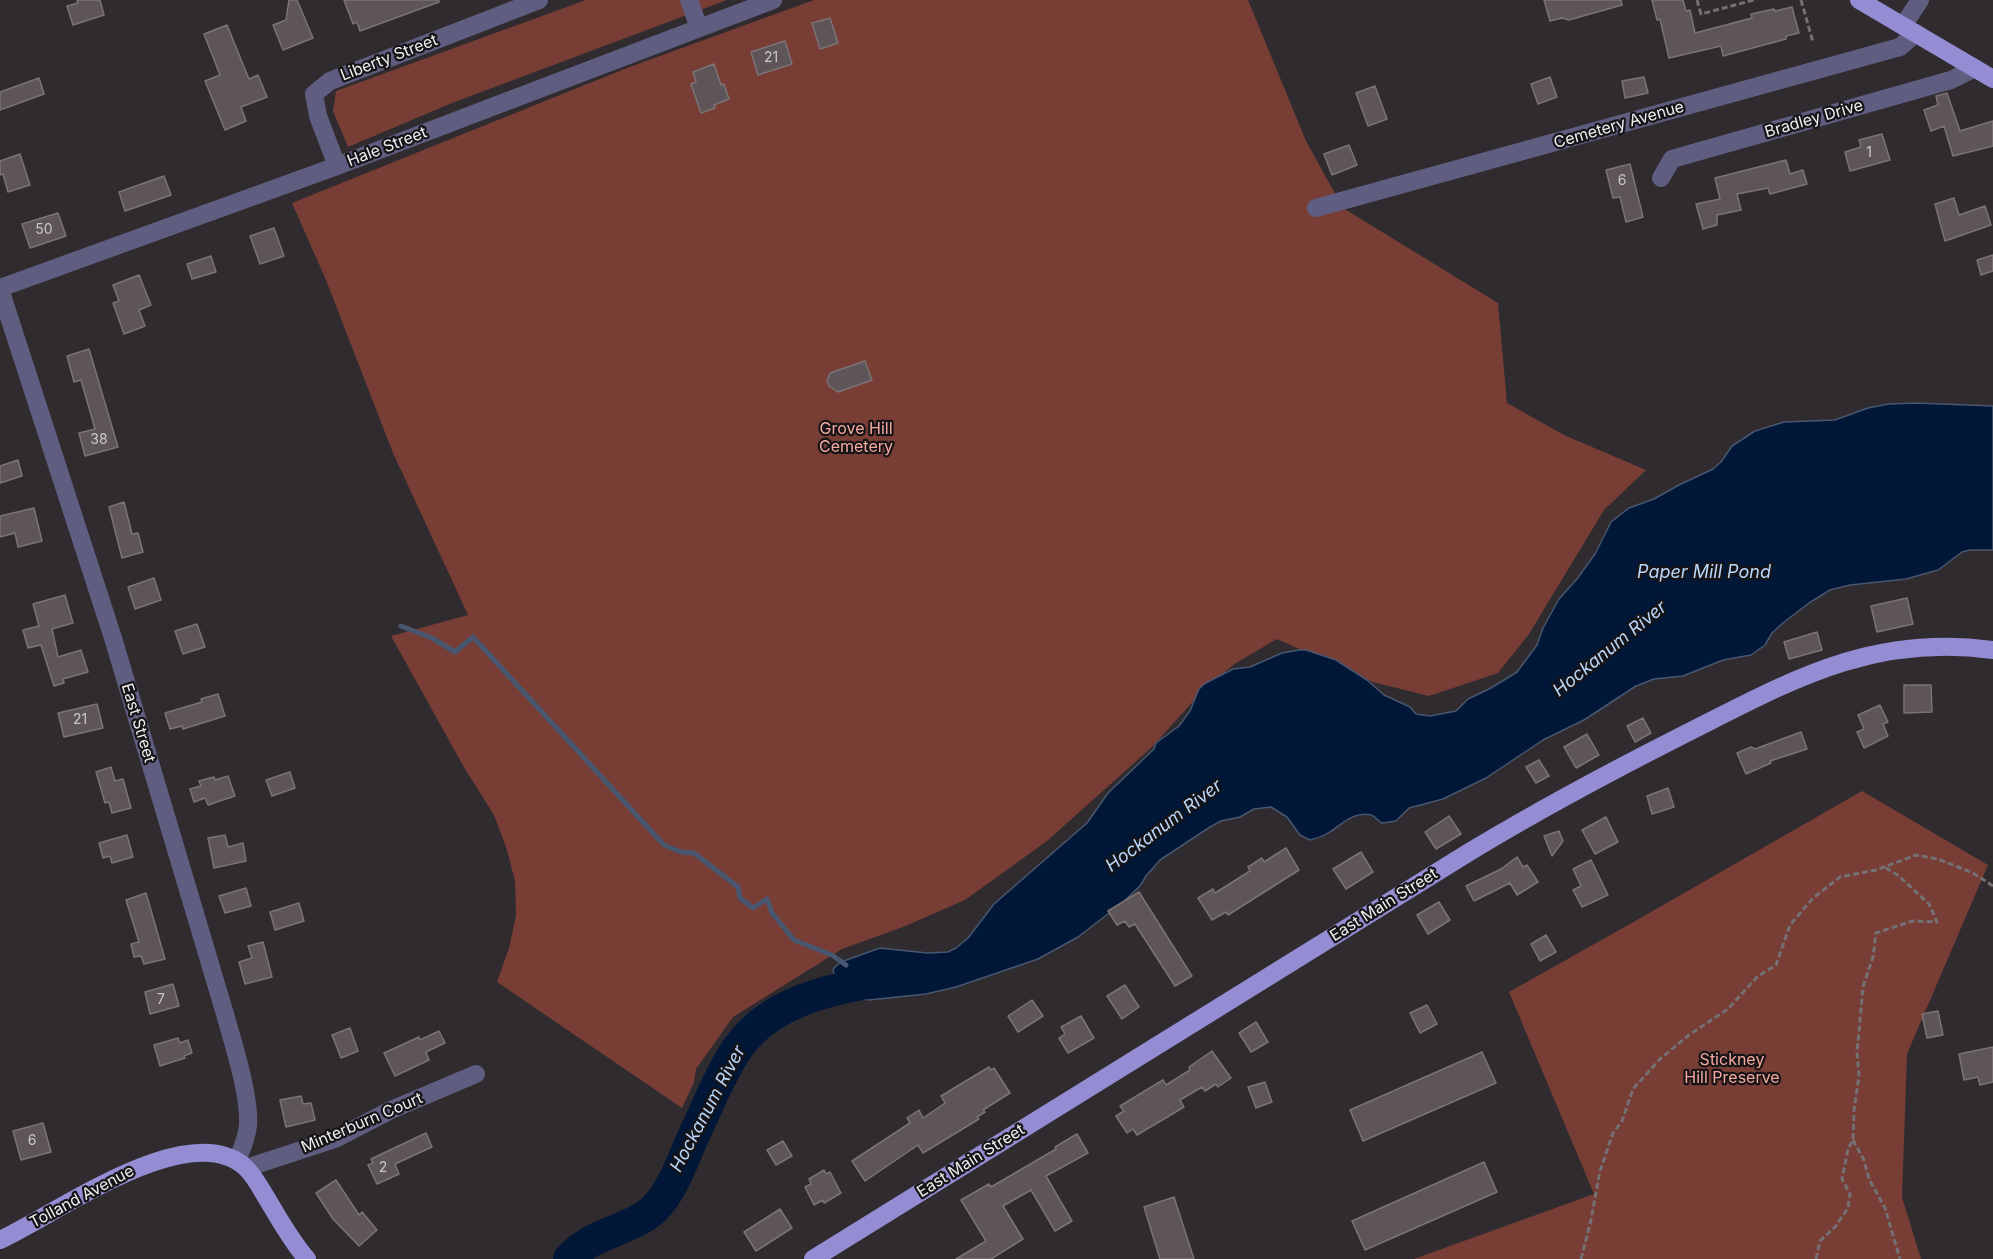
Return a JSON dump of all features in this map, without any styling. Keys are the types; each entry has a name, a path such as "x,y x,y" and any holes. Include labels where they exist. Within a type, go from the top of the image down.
{"main road":[{"path":"1859,0 1993,79"},
{"name":"East Main Street","path":"813,1259 1471,851 1553,803 1670,742 1792,681 1849,660 1924,647 1993,650"},
{"name":"Tolland Avenue","path":"0,1240 104,1183 148,1164 194,1154 223,1156 241,1164"},
{"path":"241,1164 257,1182 289,1235 308,1259"}],"street":[{"name":"Liberty Street","path":"337,166 318,116 314,94 330,81 539,0"},
{"path":"689,0 699,28"},
{"name":"Hale Street","path":"0,289 337,166 772,0"},
{"path":"1910,29 1920,0"},
{"name":"Cemetery Avenue","path":"1316,208 1900,46 1910,29"},
{"name":"Bradley Drive","path":"1661,178 1672,159 1951,80 1975,68"},
{"name":"East Street","path":"0,289 113,638 225,1014 248,1111 241,1164"},
{"name":"Minterburn Court","path":"241,1164 335,1138 391,1110 476,1074"}],"path":[{"path":"1697,0 1701,14 1754,0"},
{"path":"1801,0 1813,42"},
{"path":"1581,1259 1600,1171 1613,1133 1622,1121 1633,1089 1660,1059 1689,1035 1728,1009 1757,977 1776,965 1790,925 1813,898 1840,877 1861,874 1916,855 1973,873 1993,886"},
{"path":"1816,1259 1820,1241 1848,1208 1850,1194 1842,1179 1848,1149 1853,1140 1854,1110 1859,1076 1858,1032 1863,987 1873,957 1876,933 1912,921 1937,922 1929,904 1899,876 1882,866"},
{"path":"1853,1140 1864,1160 1869,1179 1885,1208 1900,1259"}],"green space":[{"path":"586,0 727,0 452,103 348,147 333,111 336,91"},
{"name":"Grove Hill Cemetery","path":"814,0 1248,0 1306,141 1343,208 1498,303 1507,403 1564,435 1646,470 1604,510 1529,634 1498,673 1429,696 1373,682 1277,639 1236,663 1207,686 1152,747 1047,841 965,900 903,927 842,949 733,1017 696,1069 694,1082 682,1108 497,982 509,948 516,915 515,881 507,850 494,815 465,769 391,636 468,615 393,453 326,280 292,203 627,68"},
{"name":"Stickney Hill Preserve","path":"1862,791 1988,865 1907,1054 1902,1197 1921,1259 1414,1259 1594,1194 1509,992"}],"water":[{"name":"Paper Mill Pond","path":"1889,404 1993,406 1993,550 1962,552 1938,570 1906,579 1850,585 1830,590 1784,622 1772,633 1765,645 1751,655 1723,660 1683,676 1654,679 1636,686 1584,720 1543,740 1486,778 1443,799 1409,808 1396,821 1382,823 1371,815 1358,815 1326,834 1310,840 1300,835 1287,817 1271,807 1254,809 1240,817 1221,821 1160,860 1140,886 1121,904 1078,937 1038,959 956,987 926,994 869,1000 850,997 840,988 833,971 841,962 880,948 927,953 948,952 968,938 994,904 1087,823 1108,793 1154,749 1156,743 1179,726 1204,684 1233,669 1250,667 1282,653 1306,650 1336,660 1367,680 1384,695 1410,707 1416,714 1430,716 1456,711 1468,699 1517,672 1537,645 1543,628 1559,599 1595,554 1611,522 1629,508 1654,499 1713,469 1732,446 1755,431 1784,422 1835,420 1868,408"}],"building":[{"path":"77,0 100,0 104,15 73,25 67,6 78,3"},
{"path":"289,0 297,0 313,38 283,50 273,25 286,20"},
{"path":"344,0 439,0 439,2 360,31 357,22 353,24"},
{"path":"1544,0 1621,0 1622,5 1569,20 1562,18 1550,21"},
{"path":"1652,0 1683,0 1686,11 1690,10 1695,33 1752,18 1751,14 1792,7 1799,33 1786,36 1786,39 1723,56 1721,46 1669,58 1660,19 1657,20"},
{"path":"830,18 838,43 820,49 812,23"},
{"path":"227,25 249,79 258,75 267,97 241,107 246,121 225,130 205,81 220,75 204,34"},
{"path":"785,41 792,64 758,75 751,52"},
{"path":"714,64 721,85 724,84 729,99 701,113 691,84 696,82 693,72"},
{"path":"1550,77 1557,97 1538,104 1531,84"},
{"path":"1644,77 1648,93 1625,98 1622,81"},
{"path":"39,78 44,94 0,110 0,92"},
{"path":"1375,86 1387,119 1368,126 1356,93"},
{"path":"1947,93 1960,131 1993,121 1993,146 1953,156 1944,126 1931,131 1924,110 1938,105 1936,96"},
{"path":"1882,134 1890,160 1850,171 1845,152 1861,147 1859,140"},
{"path":"1349,145 1357,165 1332,175 1324,154"},
{"path":"20,154 30,185 8,192 3,174 0,175 0,161"},
{"path":"1786,160 1790,174 1803,170 1807,184 1770,194 1768,188 1737,194 1741,210 1717,215 1717,225 1703,229 1696,204 1720,199 1715,178"},
{"path":"1630,164 1643,217 1626,222 1620,197 1613,198 1606,170"},
{"path":"164,176 171,195 125,211 119,192"},
{"path":"1954,198 1959,215 1985,206 1991,225 1945,241 1935,204"},
{"path":"58,213 66,236 30,248 22,224"},
{"path":"274,228 284,256 260,264 250,236"},
{"path":"1993,255 1993,271 1981,275 1977,260"},
{"path":"211,256 216,272 192,279 187,264"},
{"path":"139,275 151,305 139,310 145,326 124,334 113,303 119,301 113,285"},
{"path":"89,349 118,447 85,456 79,433 95,429 81,380 74,382 67,356"},
{"path":"865,361 872,380 838,392 829,386 827,381 830,373"},
{"path":"18,460 22,476 0,483 0,466"},
{"path":"124,502 132,534 138,533 143,552 122,558 109,507"},
{"path":"34,508 42,541 18,547 15,533 0,537 0,516"},
{"path":"154,578 161,600 135,609 128,587"},
{"path":"65,595 73,623 52,629 58,657 81,650 88,672 63,679 64,683 54,686 41,645 28,648 23,630 39,626 33,604"},
{"path":"1907,598 1913,624 1877,632 1871,606"},
{"path":"197,624 205,647 183,654 175,631"},
{"path":"1817,632 1822,650 1789,659 1784,642"},
{"path":"1904,685 1931,685 1932,712 1904,713"},
{"path":"218,694 225,716 183,729 182,726 170,729 165,713 202,702 201,699"},
{"path":"97,704 103,728 64,737 58,713"},
{"path":"1880,705 1888,722 1883,724 1888,736 1864,748 1857,732 1864,729 1858,715"},
{"path":"1643,718 1651,733 1635,742 1627,726"},
{"path":"1801,732 1807,749 1770,761 1771,763 1746,774 1737,753 1751,747 1755,749"},
{"path":"1587,734 1599,755 1576,768 1564,747"},
{"path":"1539,760 1549,776 1536,783 1526,767"},
{"path":"111,767 115,781 123,779 131,808 112,813 109,802 105,803 96,772"},
{"path":"290,772 295,788 272,796 266,780"},
{"path":"228,776 235,796 208,805 205,798 194,802 190,789 201,786 199,781"},
{"path":"1668,788 1674,807 1652,814 1647,796"},
{"path":"1449,816 1461,834 1436,849 1425,832"},
{"path":"1606,817 1618,842 1595,854 1582,830"},
{"path":"1559,831 1563,841 1552,856 1544,836"},
{"path":"127,835 133,857 112,863 110,856 103,858 99,843"},
{"path":"225,835 228,847 243,843 246,861 214,868 208,838"},
{"path":"1286,848 1299,870 1228,915 1226,912 1212,920 1198,898 1213,889 1215,893 1250,871 1248,867 1262,858 1264,862"},
{"path":"1361,852 1373,872 1346,889 1333,869"},
{"path":"1517,857 1523,867 1527,865 1538,882 1517,895 1510,883 1474,901 1466,886 1501,869"},
{"path":"1591,860 1608,895 1582,907 1573,890 1581,886 1573,869"},
{"path":"246,888 251,906 225,913 219,896"},
{"path":"1139,892 1192,976 1175,986 1135,924 1129,927 1125,921 1117,925 1108,911"},
{"path":"146,893 165,959 144,964 141,956 134,957 131,944 139,942 126,900"},
{"path":"1439,902 1450,920 1428,934 1417,915"},
{"path":"299,903 304,921 275,930 270,912"},
{"path":"1546,935 1556,952 1540,961 1531,944"},
{"path":"263,942 272,977 245,984 239,962 252,958 248,946"},
{"path":"173,984 179,1006 150,1014 145,992"},
{"path":"1125,985 1139,1007 1122,1019 1107,996"},
{"path":"1032,1000 1043,1016 1018,1032 1008,1016"},
{"path":"1427,1005 1437,1024 1420,1033 1410,1013"},
{"path":"1938,1011 1943,1035 1927,1038 1922,1014"},
{"path":"1081,1016 1094,1038 1068,1053 1059,1038 1065,1034 1061,1027"},
{"path":"1256,1022 1268,1042 1251,1052 1239,1033"},
{"path":"350,1028 358,1051 341,1058 332,1035"},
{"path":"439,1031 445,1043 426,1052 429,1060 395,1076 384,1053 419,1037 420,1040"},
{"path":"178,1038 180,1043 188,1040 192,1053 184,1056 185,1058 160,1066 154,1045"},
{"path":"1993,1047 1993,1082 1980,1085 1978,1077 1964,1080 1959,1054"},
{"path":"1212,1051 1231,1078 1218,1087 1216,1084 1205,1091 1202,1087 1180,1100 1184,1107 1137,1135 1133,1129 1127,1133 1116,1116 1124,1111 1120,1106 1163,1080 1166,1085 1190,1070 1189,1067"},
{"path":"1482,1052 1496,1083 1363,1141 1350,1110"},
{"path":"989,1067 991,1070 994,1068 1010,1093 983,1110 985,1112 977,1117 979,1119 923,1153 918,1145 865,1181 852,1161 910,1123 907,1118 919,1110 923,1118 945,1103 941,1096"},
{"path":"1265,1082 1272,1102 1256,1108 1248,1087"},
{"path":"301,1096 303,1104 311,1103 315,1120 286,1127 280,1100"},
{"path":"43,1123 51,1152 21,1160 13,1131"},
{"path":"426,1133 432,1147 395,1164 399,1174 377,1184 368,1165 373,1163 371,1159"},
{"path":"1077,1134 1088,1153 1046,1176 1072,1221 1055,1231 1031,1190 1003,1206 1023,1239 991,1259 956,1259 986,1241 961,1200 989,1184 991,1187"},
{"path":"783,1141 792,1156 776,1165 767,1150"},
{"path":"1484,1162 1497,1192 1365,1250 1352,1221"},
{"path":"824,1170 826,1174 830,1172 841,1193 824,1203 823,1200 814,1205 805,1187 811,1184 809,1179"},
{"path":"336,1180 359,1215 362,1212 377,1230 359,1246 333,1219 316,1193"},
{"path":"1174,1197 1194,1259 1160,1259 1144,1207"},
{"path":"780,1209 792,1228 756,1251 744,1232"}],"waterway":[{"path":"401,626 432,638 455,652 473,637 664,845 681,852 694,853 738,887 740,898 753,908 767,899 772,913 794,940 832,955 846,965"},
{"name":"Hockanum River","path":"569,1259 590,1242 639,1220 664,1198 727,1065 746,1037 762,1022 798,1002 839,989 882,980"}]}
